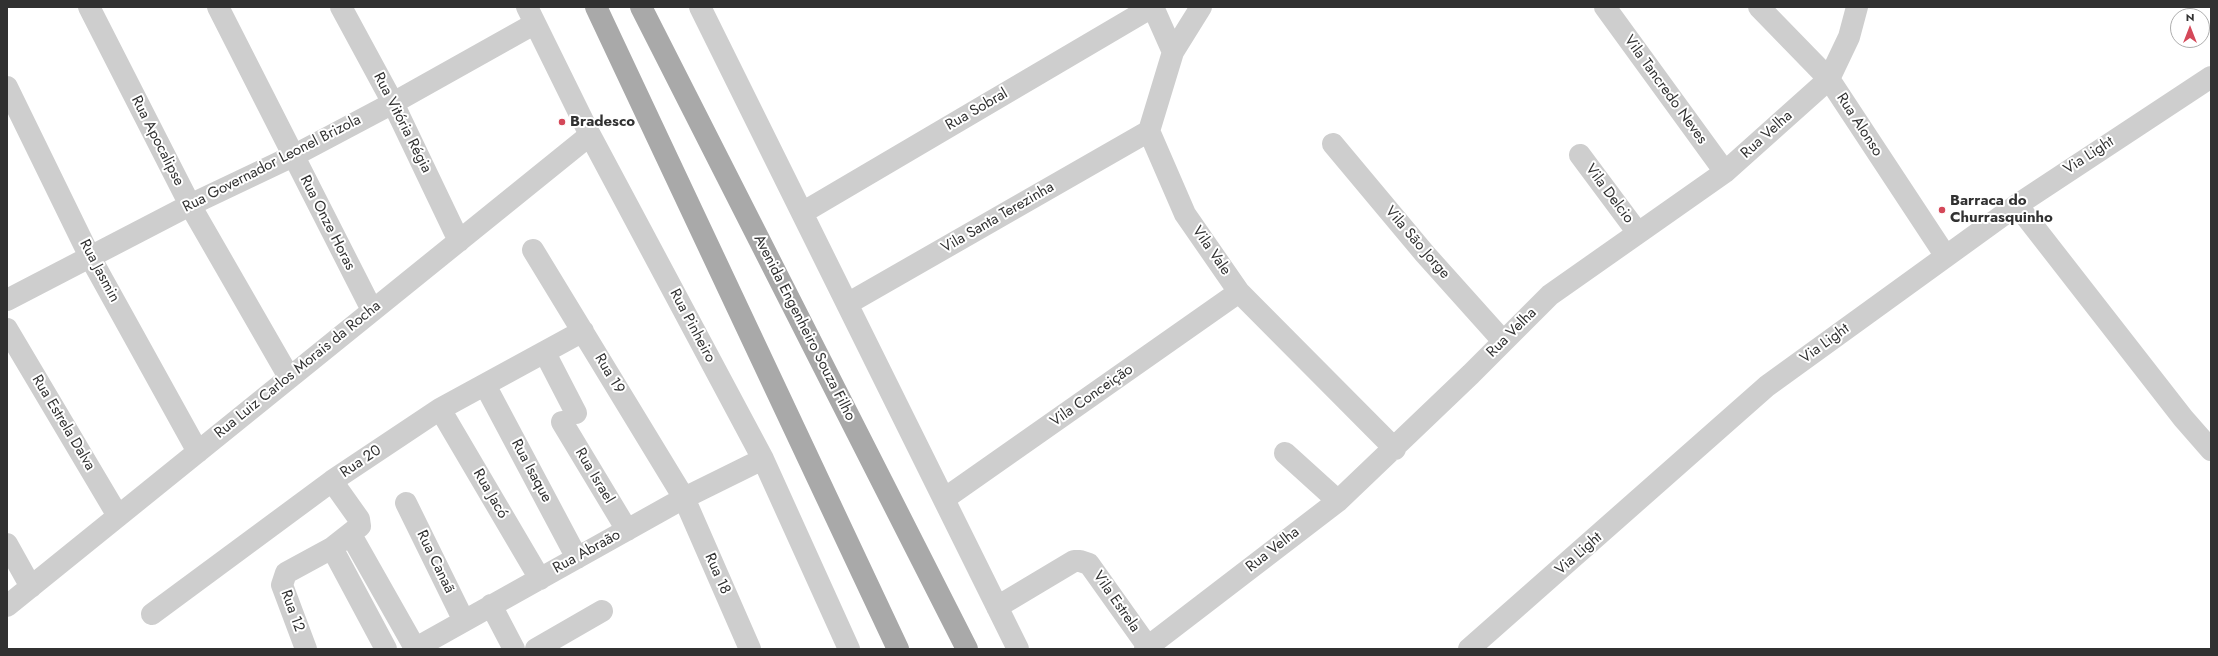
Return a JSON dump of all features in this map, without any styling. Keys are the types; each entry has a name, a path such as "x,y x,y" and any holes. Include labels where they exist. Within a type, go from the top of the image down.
{"main road":[{"path":"596,7 898,649"},
{"name":"Avenida Engenheiro Souza Filho","path":"641,7 967,649"}],"street":[{"name":"Rua Apocalipse","path":"89,7 190,205 290,377"},
{"name":"Rua Onze Horas","path":"218,7 372,310"},
{"name":"Rua Vitória Régia","path":"341,7 393,103 459,241"},
{"path":"700,7 1018,649"},
{"name":"Rua Sobral","path":"802,213 1153,7 1173,52"},
{"path":"1149,131 1173,52 1201,7"},
{"name":"Vila Tancredo Neves","path":"1605,7 1725,172"},
{"name":"Rua Alonso","path":"1759,7 1829,79 1945,256"},
{"name":"Rua Velha","path":"1147,648 1338,502 1395,449 1550,294 1725,172 1829,79 1849,37 1857,7"},
{"name":"Rua Governador Leonel Brizola","path":"7,300 190,205 293,156 393,103 531,15"},
{"name":"Rua Pinheiro","path":"531,15 590,135 763,459 849,649"},
{"name":"Via Light","path":"1469,649 1767,386 2017,205 2211,77"},
{"name":"Rua Jasmin","path":"7,87 90,256 198,452"},
{"name":"Vila Vale","path":"1149,131 1185,214 1239,292 1395,449"},
{"name":"Vila Santa Terezinha","path":"847,304 1149,131"},
{"name":"Rua Luiz Carlos Morais da Rocha","path":"7,606 590,135"},
{"name":"Vila São Jorge","path":"1333,144 1425,254 1503,341"},
{"name":"Vila Delcio","path":"1580,155 1638,233"},
{"path":"2017,205 2182,418 2211,450"},
{"name":"Rua 19","path":"533,250 684,498"},
{"name":"Vila Conceição","path":"944,499 1239,292"},
{"name":"Rua Estrela Dalva","path":"7,329 118,516"},
{"name":"Rua 20","path":"152,614 332,481 440,409 583,332"},
{"name":"Rua Israel","path":"545,353 569,418 627,530"},
{"name":"Rua Isaque","path":"484,385 577,558"},
{"name":"Rua Jacó","path":"440,409 540,578"},
{"path":"1285,453 1338,502"},
{"name":"Rua Abraão","path":"414,649 684,498 763,459"},
{"path":"332,481 414,649"},
{"name":"Rua 18","path":"684,498 750,649"},
{"name":"Rua Canaã","path":"406,502 464,621"},
{"path":"355,527 332,548 386,649"},
{"path":"7,544 31,587"},
{"name":"Rua 12","path":"306,649 282,585 286,573 332,548"},
{"name":"Vila Estrela","path":"997,607 1074,561 1080,561 1089,564 1147,648"},
{"path":"491,606 514,649"},
{"path":"545,647 602,611"}],"place":[{"name":"Bradesco","path":"562,122"},
{"name":"Barraca do Churrasquinho","path":"1942,210"}]}
